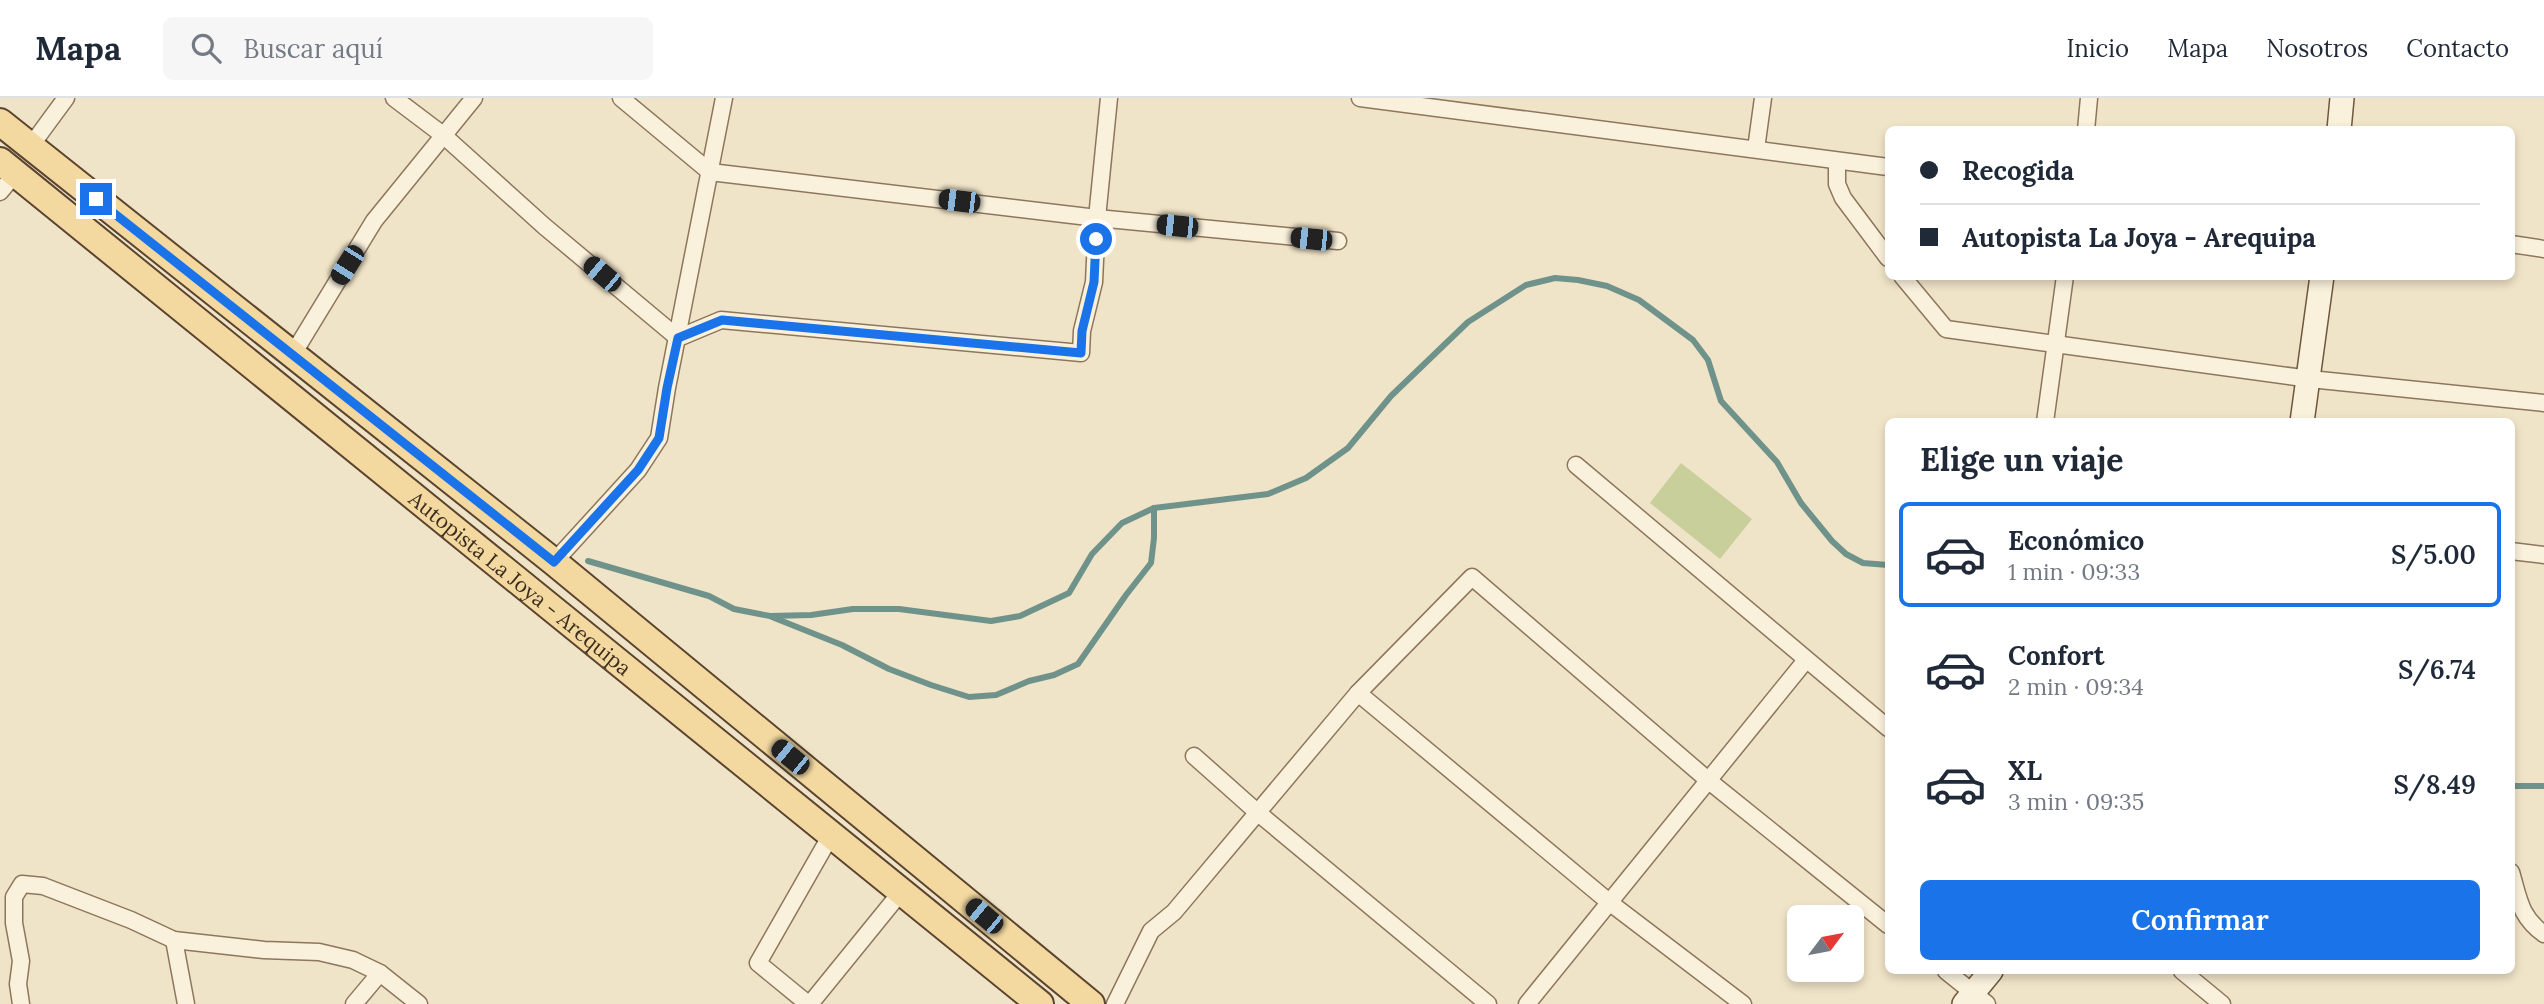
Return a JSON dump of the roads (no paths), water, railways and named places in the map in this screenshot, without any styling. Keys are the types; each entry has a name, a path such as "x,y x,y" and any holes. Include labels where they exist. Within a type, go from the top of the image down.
{"main road":[{"name":"Autopista La Joya - Arequipa","path":"0,122 554,562 1091,1004"},
{"name":"Autopista La Joya - Arequipa","path":"5,176 1040,1004"}],"street":[{"path":"30,147 66,98"},
{"path":"394,98 443,135 544,226 678,338"},
{"path":"293,354 374,221 474,98"},
{"path":"621,98 710,172 1097,218 1338,242"},
{"path":"554,562 638,470 659,438 724,98"},
{"path":"678,338 722,320 1081,353 1082,331 1094,282 1097,218 1110,98"},
{"path":"1360,98 1443,103 1885,167"},
{"path":"1756,149 1763,98"},
{"path":"2086,126 2089,98"},
{"path":"2339,126 2342,98"},
{"path":"1837,161 1837,184 1843,198 1885,254"},
{"path":"2515,244 2544,248"},
{"path":"1905,280 1946,329 2310,379 2544,403"},
{"path":"2046,418 2064,280"},
{"path":"2303,418 2322,280"},
{"path":"1576,465 1885,726"},
{"path":"2515,551 2544,555"},
{"path":"1115,1004 1151,931 1174,912 1358,693 1472,577 1709,781 1885,923"},
{"path":"1527,1004 1806,660"},
{"path":"1358,693 1609,902 1742,1004"},
{"path":"1194,756 1257,812 1488,1004"},
{"path":"831,835 758,963 809,1004 901,891"},
{"path":"21,1004 18,984 21,961 14,897 22,884 43,886 131,920 174,940 319,952 353,960 380,973 419,1004"},
{"path":"2515,888 2520,908 2532,926 2544,934"},
{"path":"174,940 186,1004"},
{"path":"354,1004 380,973"},
{"path":"1949,974 1975,1000 1989,974"},
{"path":"2186,974 2222,1004"}],"waterway":[{"path":"588,561 709,596 734,609 770,616 811,615 853,609 899,609 991,621 1020,616 1069,593 1092,554 1122,523 1154,508 1268,494 1306,478 1348,448 1391,396 1468,322 1526,285 1555,278 1607,286 1639,300 1693,340 1708,360 1721,401 1777,462 1801,503 1832,541 1846,554 1863,563 1885,565"},
{"path":"772,617 931,685 969,697 996,695 1078,664 1151,563 1154,508"},
{"path":"2515,786 2544,786"}]}
